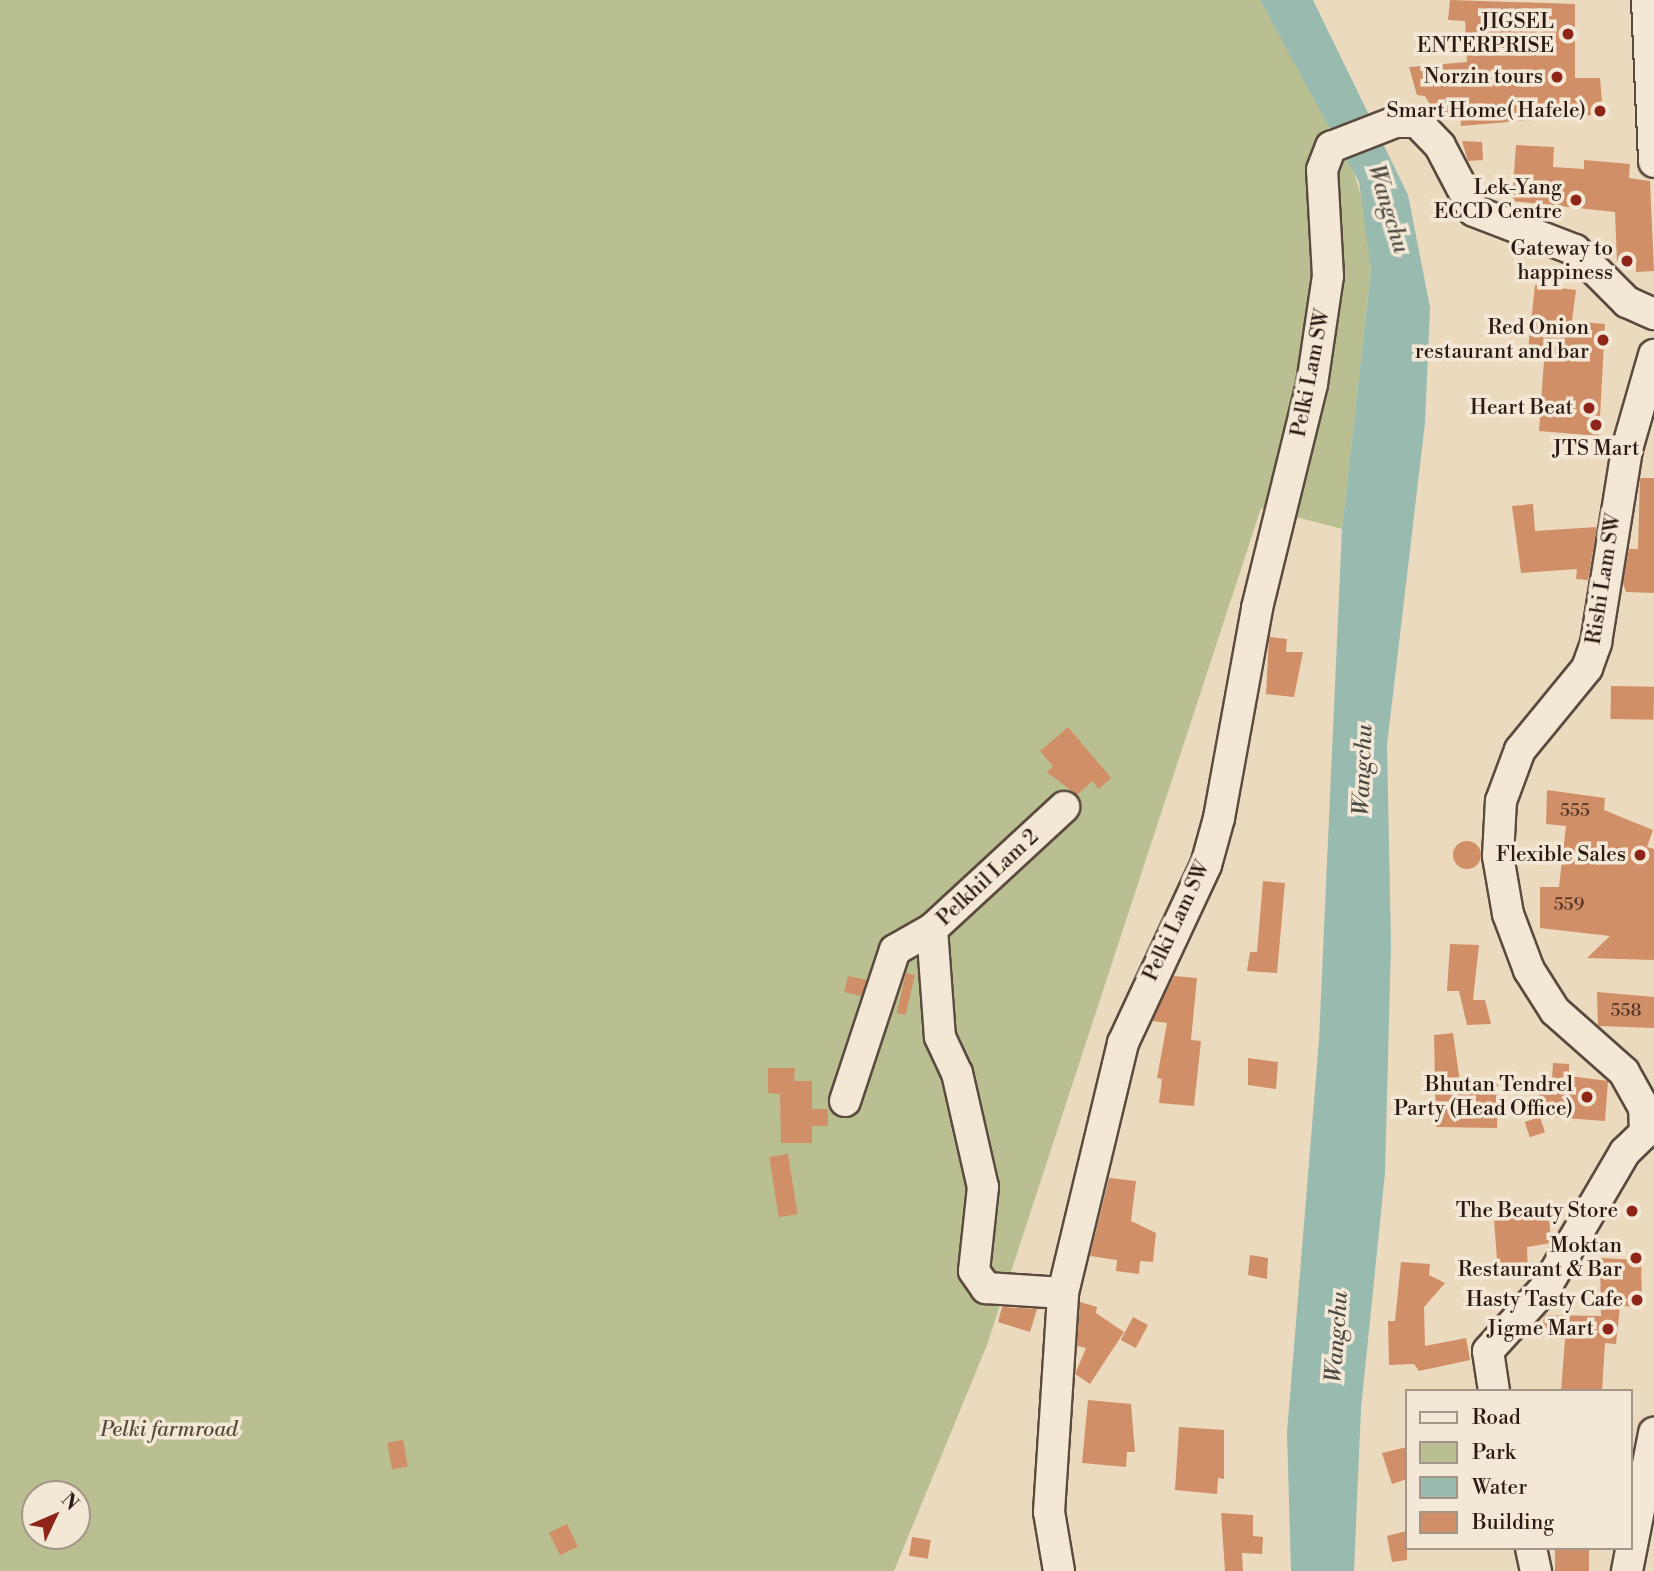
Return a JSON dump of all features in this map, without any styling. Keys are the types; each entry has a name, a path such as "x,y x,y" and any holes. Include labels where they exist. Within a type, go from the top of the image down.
{"street":[{"path":"1647,0 1654,162"},
{"name":"Pelki Lam SW","path":"1059,1571 1049,1512 1063,1293 1123,1043 1206,865 1219,818 1256,608 1312,384 1328,276 1322,170 1331,147 1395,121 1409,119 1432,136 1474,211 1574,250 1627,302 1654,314"},
{"name":"Rishi Lam SW","path":"1494,1389 1488,1351 1546,1287 1625,1152 1649,1133 1644,1108 1624,1072 1555,1011 1530,970 1508,914 1498,856 1501,801 1520,750 1587,668 1596,643 1627,449 1654,355"},
{"name":"Pelkhil Lam 2","path":"1063,1293 986,1289 974,1271 983,1187 957,1073 940,1037 932,929 1064,807"},
{"path":"845,1101 895,950 932,929"},
{"path":"1633,1540 1654,1433"},
{"path":"1531,1550 1536,1571"},
{"path":"1627,1571 1631,1550"}],"green space":[{"name":"Pelki farmroad","path":"0,0 1260,0 1351,163 1366,212 1371,269 1342,529 1261,508 987,1345 894,1571 0,1571"}],"water":[{"name":"Wangchu","path":"1260,0 1313,0 1408,195 1430,307 1425,423 1387,745 1391,944 1385,1173 1361,1409 1354,1571 1291,1571 1287,1432 1319,1040 1342,529 1371,269 1359,182"}],"building":[{"path":"1450,0 1575,4 1575,78 1600,78 1603,114 1461,126 1460,112 1439,120 1425,96 1417,95 1409,67 1467,62 1465,21 1448,20"},
{"path":"1462,141 1482,142 1483,160 1468,161"},
{"path":"1516,145 1554,147 1553,167 1584,169 1584,160 1630,164 1629,178 1650,181 1654,271 1636,272 1636,261 1617,262 1615,212 1512,201"},
{"path":"1535,285 1576,290 1572,321 1605,324 1599,436 1539,431 1544,361 1527,359"},
{"path":"1640,478 1654,478 1654,593 1626,592 1623,583 1629,549 1638,549"},
{"path":"1533,504 1535,531 1597,527 1588,580 1576,579 1577,569 1521,573 1512,506"},
{"path":"1269,637 1287,639 1286,652 1303,652 1294,697 1266,694"},
{"path":"1611,686 1654,687 1653,720 1610,719"},
{"path":"1068,727 1111,778 1099,789 1092,781 1077,795 1047,772 1053,766 1040,751"},
{"path":"1547,790 1605,798 1604,810 1653,830 1647,847 1654,849 1654,960 1587,958 1610,936 1540,928 1540,887 1559,887 1566,826 1546,824"},
{"path":"1467,841 1477,845 1481,855 1477,865 1467,869 1457,865 1453,855 1457,845"},
{"path":"1263,881 1285,883 1277,973 1247,971 1250,952 1257,952"},
{"path":"1450,944 1479,945 1473,1000 1485,1000 1491,1024 1467,1025 1459,991 1447,991"},
{"path":"906,973 915,975 906,1015 897,1013"},
{"path":"848,976 867,980 861,996 844,992"},
{"path":"1174,976 1197,978 1191,1040 1201,1041 1194,1106 1159,1103 1162,1079 1157,1078 1167,1023 1152,1021"},
{"path":"1597,992 1654,997 1654,1028 1598,1026"},
{"path":"1453,1033 1460,1082 1498,1082 1497,1128 1436,1127 1434,1035"},
{"path":"1248,1058 1278,1062 1276,1089 1248,1085"},
{"path":"1553,1063 1569,1064 1569,1076 1608,1081 1605,1121 1537,1116 1540,1078 1552,1079"},
{"path":"768,1068 795,1068 794,1081 812,1081 812,1109 828,1109 828,1126 812,1126 812,1143 781,1143 780,1094 768,1093"},
{"path":"1540,1117 1545,1132 1530,1137 1525,1122"},
{"path":"788,1154 798,1214 779,1217 769,1157"},
{"path":"1109,1178 1136,1181 1131,1221 1156,1233 1153,1262 1140,1261 1139,1274 1116,1271 1117,1260 1090,1256"},
{"path":"1549,1215 1551,1243 1527,1247 1528,1272 1498,1274 1494,1219"},
{"path":"1250,1255 1268,1258 1267,1279 1248,1275"},
{"path":"1600,1258 1641,1260 1642,1307 1620,1306 1616,1344 1605,1343 1602,1389 1561,1389 1565,1339 1542,1337 1544,1315 1601,1316"},
{"path":"1401,1262 1430,1264 1429,1275 1445,1283 1424,1307 1425,1346 1466,1338 1470,1360 1419,1371 1414,1364 1389,1365 1388,1321 1395,1321"},
{"path":"1080,1302 1097,1307 1096,1313 1124,1332 1090,1384 1075,1374 1086,1348 1077,1346"},
{"path":"1002,1307 1037,1309 1030,1332 998,1322"},
{"path":"1133,1317 1148,1325 1136,1348 1121,1340"},
{"path":"1088,1400 1131,1404 1135,1452 1127,1452 1126,1467 1082,1463"},
{"path":"1179,1427 1224,1430 1224,1479 1218,1478 1217,1494 1175,1490"},
{"path":"403,1440 408,1467 392,1469 387,1443"},
{"path":"1406,1447 1406,1479 1392,1484 1382,1453"},
{"path":"1221,1513 1253,1515 1253,1536 1263,1537 1262,1554 1242,1553 1243,1571 1225,1571"},
{"path":"567,1524 578,1546 560,1555 549,1533"},
{"path":"1406,1531 1407,1560 1392,1562 1387,1536"},
{"path":"912,1537 931,1540 928,1559 909,1556"},
{"path":"1555,1550 1589,1550 1589,1571 1555,1571"}],"place":[{"name":"JIGSEL ENTERPRISE","path":"1568,34"},
{"name":"Norzin tours","path":"1557,77"},
{"name":"Smart Home( Hafele)","path":"1600,111"},
{"name":"Lek-Yang ECCD Centre","path":"1576,200"},
{"name":"Gateway to happiness","path":"1627,261"},
{"name":"Red Onion restaurant and bar","path":"1603,340"},
{"name":"Heart Beat","path":"1589,408"},
{"name":"JTS Mart","path":"1596,425"},
{"name":"Flexible Sales","path":"1640,855"},
{"name":"Bhutan Tendrel Party (Head Office)","path":"1587,1097"},
{"name":"The Beauty Store","path":"1632,1211"},
{"name":"Moktan Restaurant & Bar","path":"1636,1258"},
{"name":"Hasty Tasty Cafe","path":"1637,1300"},
{"name":"Jigme Mart","path":"1608,1329"}]}
